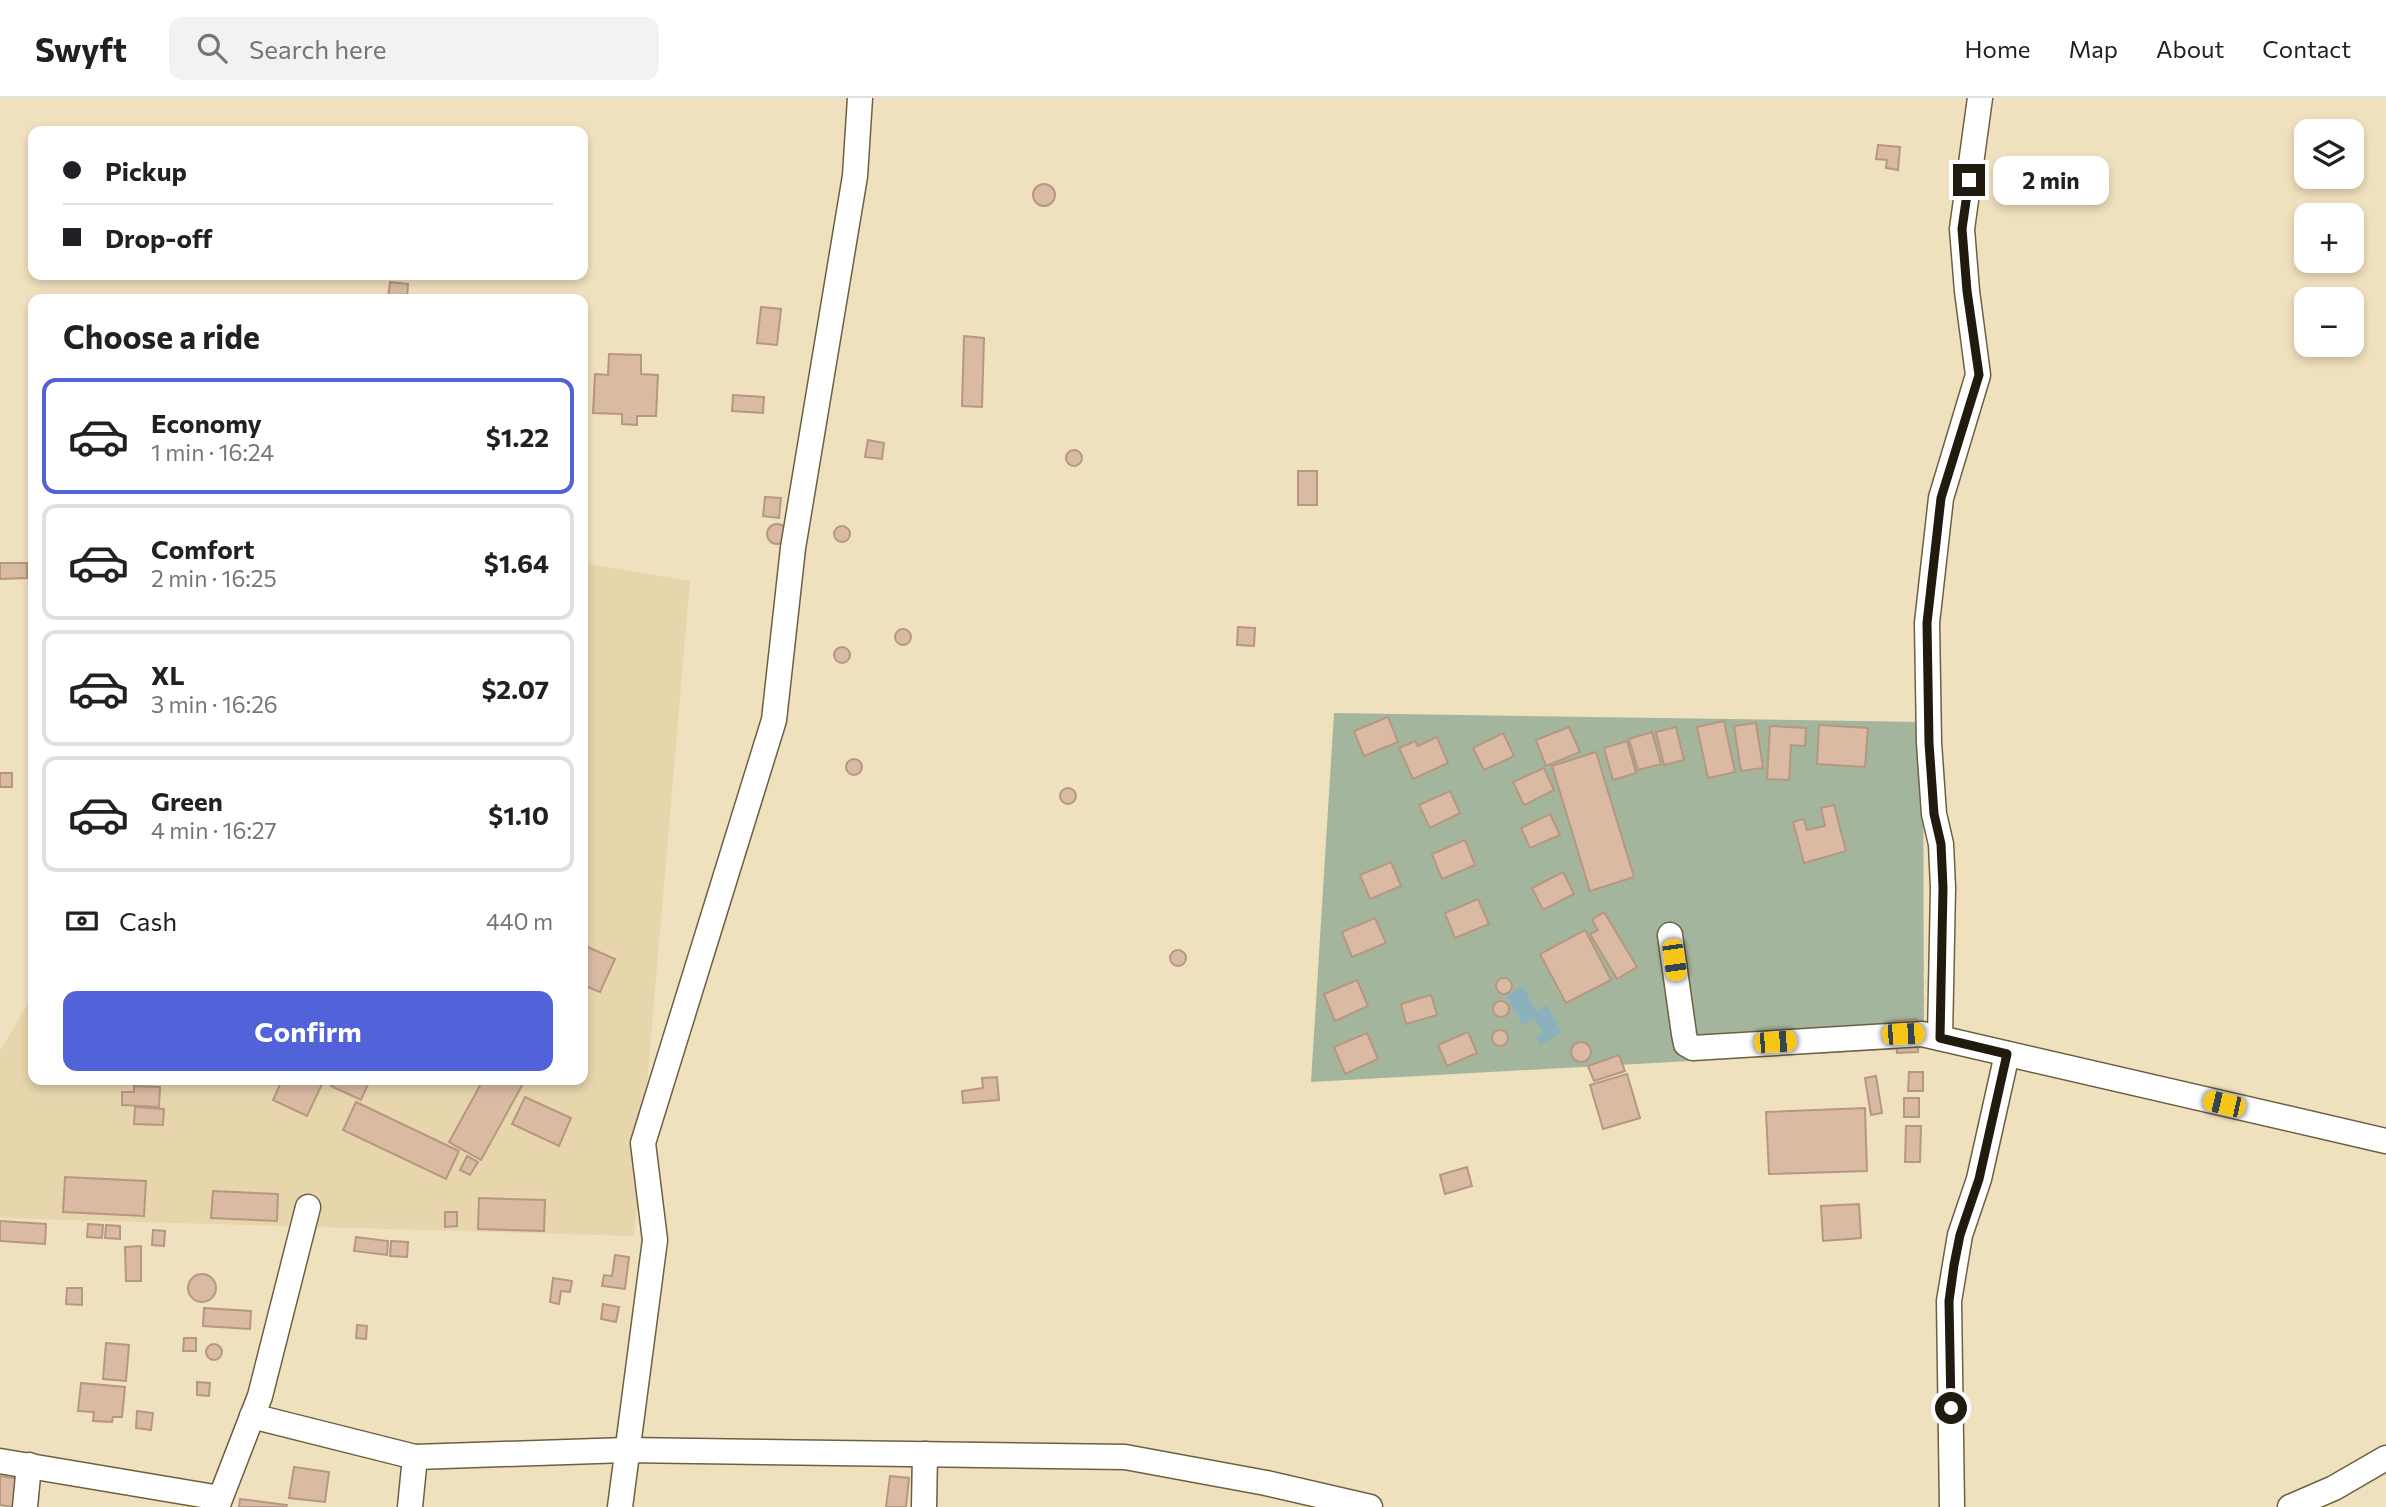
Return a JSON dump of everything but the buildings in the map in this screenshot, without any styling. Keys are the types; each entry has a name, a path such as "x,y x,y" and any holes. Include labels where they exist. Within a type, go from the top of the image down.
{"street":[{"path":"620,1507 654,1240 643,1143 774,720 793,548 855,176 860,98"},
{"path":"1940,1038 1943,888 1941,844 1934,814 1929,743 1927,623 1941,498 1979,375 1967,291 1962,229 1980,98"},
{"path":"1670,935 1686,1044 1693,1048 1922,1034 2386,1141"},
{"path":"1952,1507 1949,1301 1960,1235 1979,1179 2007,1054"},
{"path":"0,1461 218,1503 260,1396 309,1207"},
{"path":"252,1416 415,1457 626,1450 1125,1457 1266,1483 1370,1507"},
{"path":"924,1507 925,1454"},
{"path":"410,1507 415,1457"},
{"path":"2290,1507 2334,1488 2386,1458"},
{"path":"25,1507 29,1465"}],"shaded area":[{"path":"588,564 690,581 634,1236 0,1218 0,1051 28,1003 28,1085 588,1085"}],"green space":[{"path":"1334,713 1923,722 1924,1048 1311,1082"}],"water":[{"path":"1523,986 1536,1011 1547,1005 1562,1033 1540,1045 1536,1037 1543,1032 1535,1019 1523,1025 1506,996"}],"route":[{"path":"1951,1408 1949,1301 1954,1265 1960,1235 1979,1179 2007,1054 1940,1038 1943,888 1941,844 1934,814 1929,743 1927,623 1941,498 1979,375 1967,291 1962,229 1969,180"}]}
